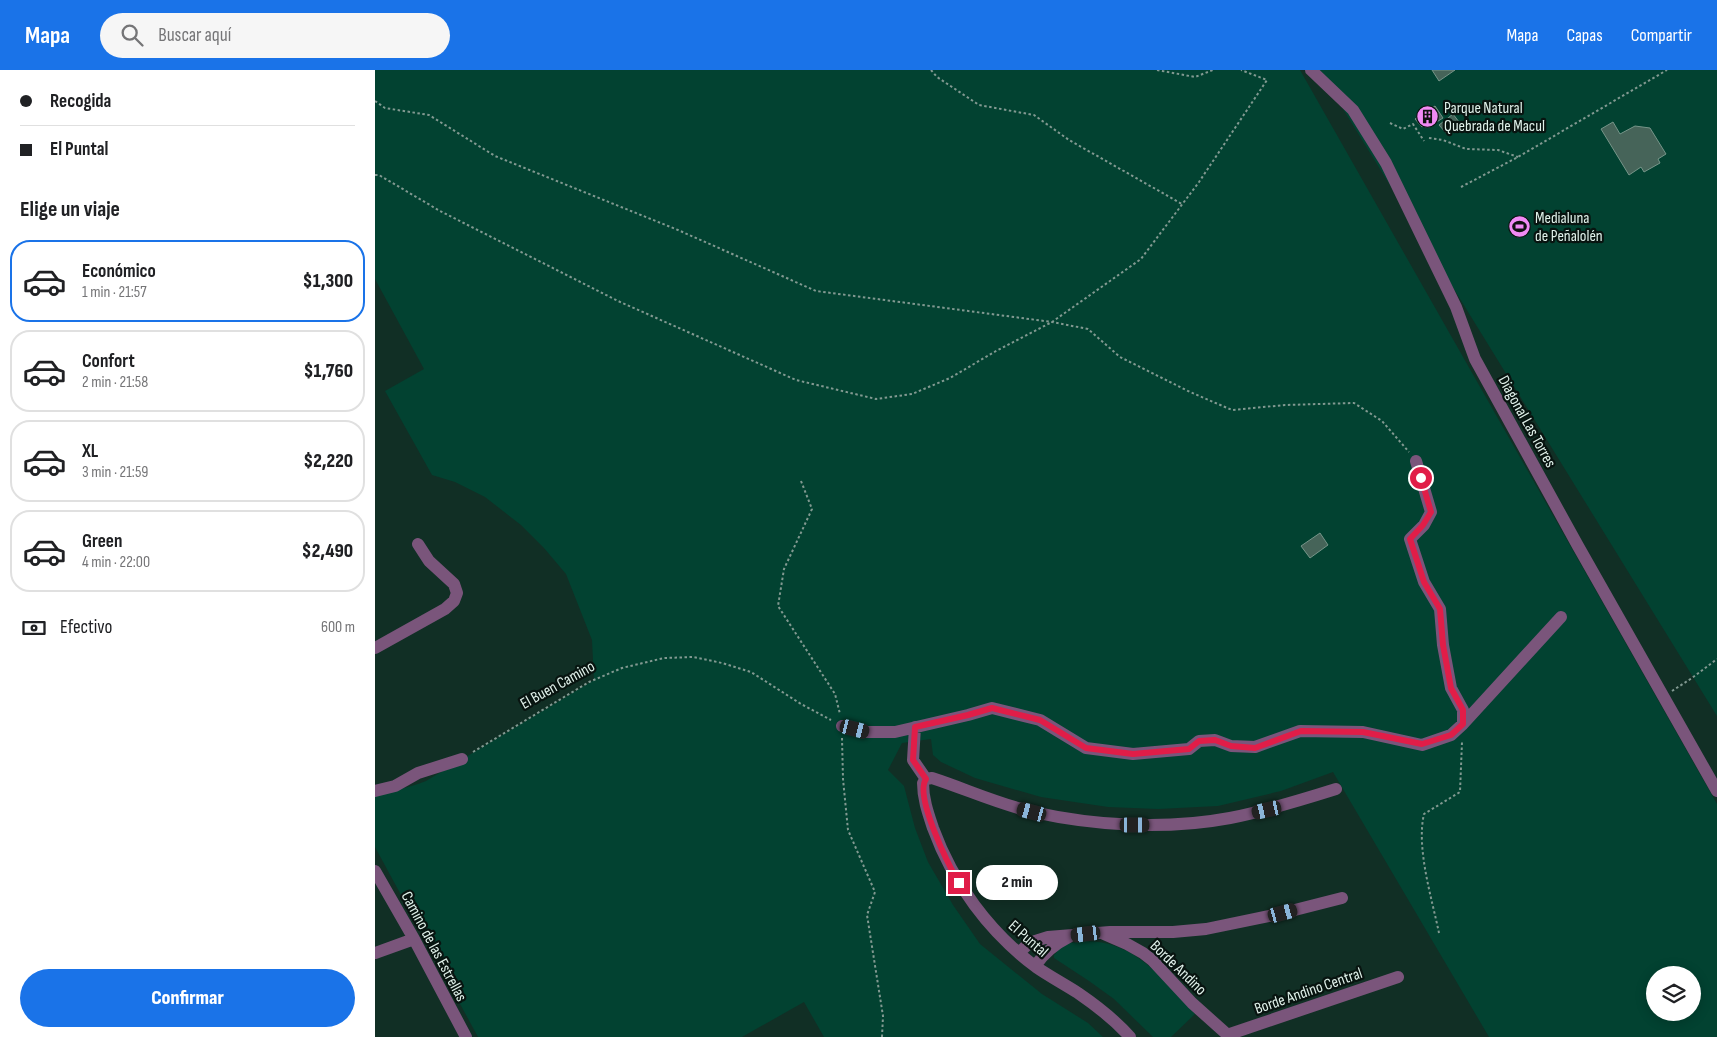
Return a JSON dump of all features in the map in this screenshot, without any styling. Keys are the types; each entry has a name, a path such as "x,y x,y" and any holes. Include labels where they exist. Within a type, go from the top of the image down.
{"street":[{"name":"Diagonal Las Torres","path":"1311,70 1353,110 1386,163 1456,307 1475,359 1578,546 1717,791"},
{"path":"1416,461 1431,512 1423,525 1410,539 1424,582 1440,609 1443,645 1451,688 1463,710 1463,724"},
{"path":"375,648 445,609 454,600 457,593 448,576 429,561 418,544"},
{"path":"842,726 867,732 895,732 992,708 1040,720 1086,748 1133,754 1189,749 1199,741 1215,740 1231,746 1255,748 1301,731 1363,732 1422,744 1451,735 1561,617"},
{"path":"915,727 913,760 926,779 932,778 979,796 1032,812 1078,820 1135,825 1189,823 1228,818 1290,804 1336,789"},
{"path":"375,791 395,786 419,772 462,759"},
{"name":"El Puntal","path":"926,779 923,783 923,789 929,815 941,847 952,871 967,896 984,918 1019,953 1035,966 1092,1003 1130,1037"},
{"name":"Camino de las Estrellas","path":"375,871 414,939 466,1037"},
{"path":"1019,953 1029,943 1062,935 1075,936 1098,932 1206,929 1283,913 1342,898"},
{"name":"Borde Andino","path":"1098,932 1119,940 1152,960 1192,1003 1229,1036"},
{"path":"1143,953 1143,940 1151,932"},
{"path":"1035,966 1044,954 1054,946 1075,936"},
{"path":"375,953 414,939"},
{"name":"Borde Andino Central","path":"1229,1036 1398,977"}],"path":[{"path":"931,70 937,77 979,105 1034,115 1069,140 1182,204"},
{"path":"1157,70 1195,77 1213,70"},
{"path":"375,175 379,175 440,211 618,301 796,380 876,399 912,394 935,385 1052,322 1141,258 1182,204 1267,80 1241,70"},
{"path":"1461,187 1519,157 1667,70"},
{"path":"375,101 385,108 429,115 495,156 678,230 816,291 1052,322 1088,329 1120,357 1190,392 1232,410 1285,405 1354,403 1383,421 1416,461"},
{"path":"1390,123 1403,128 1413,124 1424,141"},
{"path":"1429,138 1443,140 1466,149 1498,150 1519,157"},
{"path":"801,481 813,509 784,569 778,606 835,694 842,726 843,779 848,830 875,892 867,915 883,1016 882,1037"},
{"name":"El Buen Camino","path":"462,759 589,682 622,668 664,658 693,658 722,663 751,672 801,704 842,726"},
{"path":"1678,687 1717,659"},
{"path":"1439,933 1425,867 1421,827 1424,814 1460,792 1463,724"}],"green space":[{"path":"375,70 1300,70 1717,804 1717,1037 1489,1037 1333,772 1281,791 1218,806 1158,809 1108,807 1041,797 975,778 941,762 933,755 931,739 902,743 888,770 904,786 915,828 928,862 953,905 980,944 1042,994 1088,1023 1103,1037 824,1037 804,1002 742,1037 478,1037 375,847 375,792 401,789 426,781 594,680 592,640 566,574 544,548 521,525 485,497 455,482 432,475 385,391 424,369 375,279"},
{"path":"1319,70 1717,70 1717,716"},
{"path":"1085,941 1103,943 1134,955 1160,976 1195,1014 1171,1037 1153,1037 1114,999 1054,958 1057,952 1056,949 1070,943"}],"building":[{"path":"1432,70 1455,70 1439,81"},
{"name":"Parque Natural Quebrada de Macul","path":"1435,106 1443,118 1435,123 1432,119 1422,127 1415,119"},
{"path":"1453,114 1459,122 1446,133 1439,125"},
{"path":"1613,122 1620,134 1635,126 1650,128 1666,154 1658,159 1660,163 1644,172 1641,167 1629,175 1601,129"},
{"path":"1320,533 1328,545 1310,558 1301,546"}],"place":[{"name":"Parque Natural Quebrada de Macul","path":"1428,116"},
{"name":"Medialuna de Peñalolén","path":"1519,226"}],"route":[{"path":"959,883 936,836 929,815 923,789 923,783 926,779 913,760 915,727 992,708 1040,720 1086,748 1133,754 1189,749 1199,741 1215,740 1231,746 1255,748 1301,731 1363,732 1422,744 1451,735 1463,724 1463,710 1451,688 1443,645 1440,609 1424,582 1410,539 1423,525 1431,512 1421,478"}]}
